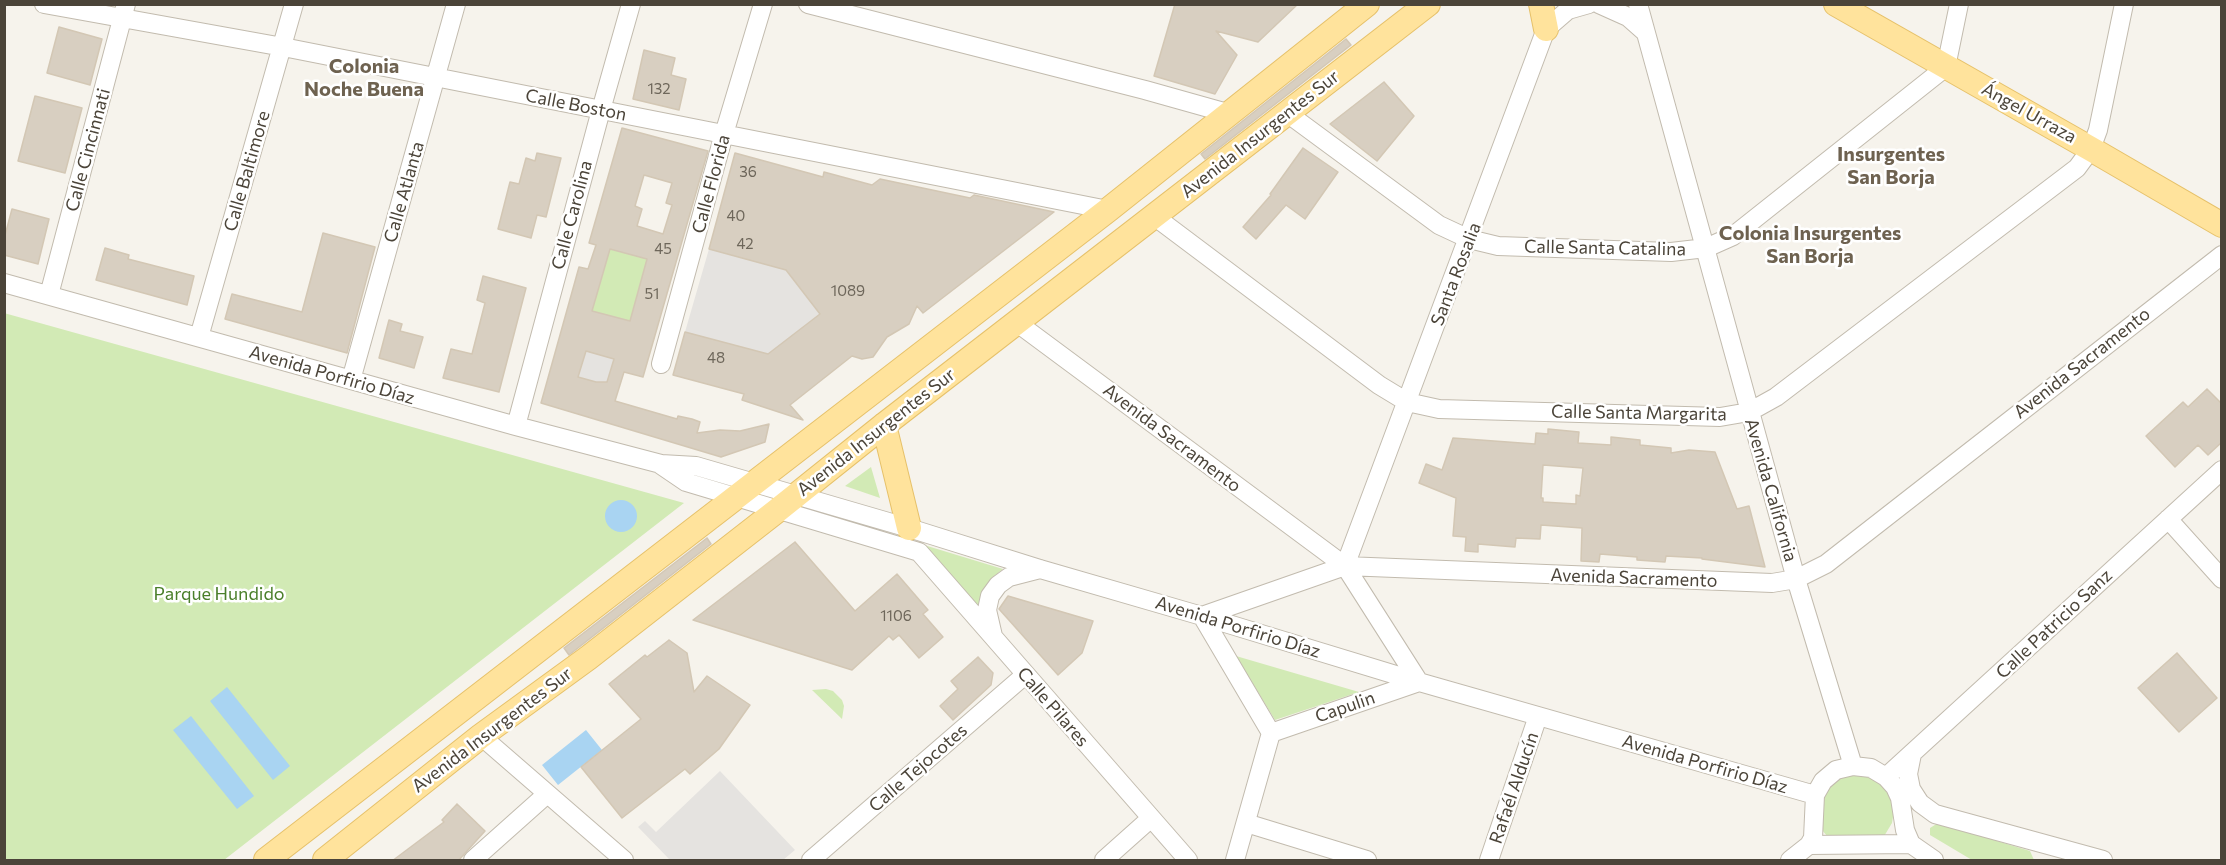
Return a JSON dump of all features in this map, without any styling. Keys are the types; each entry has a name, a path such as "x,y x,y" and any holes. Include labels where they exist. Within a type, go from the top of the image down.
{"main road":[{"name":"Avenida Insurgentes Sur","path":"266,861 1107,210 1367,4"},
{"name":"Avenida Insurgentes Sur","path":"325,861 481,736 588,658 1016,322 1428,4"},
{"path":"1541,4 1546,28"},
{"name":"Ángel Urraza","path":"1836,4 2222,225"},
{"path":"884,425 909,528"}],"street":[{"name":"Calle Boston","path":"44,4 124,12 283,47 1107,210"},
{"name":"Calle Baltimore","path":"199,337 294,4"},
{"name":"Calle Atlanta","path":"351,380 456,4"},
{"name":"Calle Carolina","path":"516,426 631,4"},
{"name":"Calle Florida","path":"662,364 724,134 763,4"},
{"path":"808,4 1227,113"},
{"path":"1546,28 1568,10 1590,4"},
{"path":"1599,4 1628,17 1645,32"},
{"name":"Avenida California","path":"1638,4 1796,579 1853,766"},
{"path":"1946,67 1959,4"},
{"name":"Calle Santa Margarita","path":"1154,216 1379,385 1407,402 1439,409 1720,417 1749,411 1776,397 2077,168 2091,149 2098,130 2124,4"},
{"name":"Calle Cincinnati","path":"49,295 124,12"},
{"name":"Santa Rosalia","path":"1346,566 1546,28"},
{"name":"Calle Santa Catalina","path":"1287,113 1439,225 1469,239 1498,246 1671,252 1706,248 1733,236 1946,67"},
{"name":"Avenida Sacramento","path":"1016,322 1346,566 1772,583 1796,579 1826,564 2222,255"},
{"name":"Avenida Porfirio Díaz","path":"4,283 516,426 661,464 686,482 747,490 788,502 909,528 1419,682 1815,795"},
{"name":"Calle Patricio Sanz","path":"1886,777 2222,470"},
{"name":"Avenida Porfirio Díaz","path":"788,502 919,552"},
{"path":"2168,519 2222,579"},
{"name":"Calle Pilares","path":"919,552 1188,861"},
{"path":"1235,861 1271,733 1202,616 1346,566 1419,682"},
{"path":"994,640 987,610 990,596 998,585 1009,578 1040,569"},
{"name":"Calle Tejocotes","path":"811,861 1025,675"},
{"name":"Capulin","path":"1271,733 1419,682"},
{"name":"Rafaél Alducín","path":"1489,861 1538,716"},
{"path":"481,736 624,861"},
{"path":"1912,754 1908,774 1911,789 1920,803 1935,814 2081,858 2103,861"},
{"path":"1790,861 1809,845 1815,832 1815,795 1823,781 1836,770 1853,766 1871,768 1886,777 1895,787 1900,798 1905,830 1911,844 1934,861"},
{"path":"473,861 547,794"},
{"path":"1104,861 1150,819"},
{"path":"1245,823 1367,861"},
{"path":"1809,845 1911,844"}],"green space":[{"path":"610,249 647,259 630,321 592,311"},
{"name":"Parque Hundido","path":"4,313 684,503 224,860 5,860"},
{"path":"871,467 880,498 845,486"},
{"path":"924,545 1003,569 986,586 979,607"},
{"path":"1236,656 1359,692 1275,720"},
{"path":"812,690 833,691 842,700 844,706 842,719"},
{"path":"1852,775 1876,780 1891,799 1894,811 1892,823 1883,838 1827,836 1822,830 1820,821 1822,797 1829,786 1839,779"},
{"path":"1938,823 2030,851 2034,860 1972,860 1930,835 1930,828"}],"shaded area":[{"path":"709,249 786,270 820,314 758,363 755,351 685,332"},
{"path":"558,343 614,359 607,382 581,391 547,381"},
{"path":"720,771 795,850 783,860 670,860 638,827 645,821 656,832"}],"water":[{"path":"621,500 632,505 637,516 632,527 621,532 610,527 605,516 610,505"},
{"path":"227,687 290,766 273,780 210,701"},
{"path":"191,716 254,796 237,809 173,730"},
{"path":"586,730 602,750 558,785 542,765"}],"building":[{"path":"1175,4 1298,4 1258,42 1216,31 1237,55 1215,94 1154,76"},
{"path":"59,27 102,39 90,85 47,73"},
{"path":"1346,39 1351,45 1205,159 1201,154"},
{"path":"644,50 675,58 671,75 686,79 679,110 633,99"},
{"path":"1384,82 1414,116 1377,161 1330,124"},
{"path":"35,96 82,108 65,173 18,161"},
{"path":"622,128 708,151 643,377 624,372 615,401 677,419 678,416 700,422 697,433 720,430 740,431 769,424 765,442 721,457 541,403 579,267 588,269 596,245 589,243","holes":["644,175 672,183 666,203 672,205 663,234 637,226 642,209 635,206","610,249 647,259 630,321 592,311","586,351 614,359 607,382 596,382 578,377"]},
{"path":"1303,148 1338,172 1305,219 1286,205 1256,239 1243,227 1271,195"},
{"path":"537,153 561,158 546,217 537,215 531,238 498,229 510,182 519,184 526,158 535,161"},
{"path":"735,153 823,177 824,172 872,185 880,179 970,198 974,195 1054,212 923,313 917,306 909,324 887,337 873,357 862,359 852,356 790,405 803,420 742,400 744,394 673,375 685,332 768,354 820,314 786,270 709,249"},
{"path":"12,209 49,219 38,264 4,255 4,239"},
{"path":"323,233 375,247 347,353 225,319 232,294 302,312"},
{"path":"105,248 129,255 128,259 194,276 187,305 96,280"},
{"path":"483,276 526,288 499,392 443,378 451,349 472,354 485,303 477,300"},
{"path":"389,320 402,324 400,331 423,337 414,368 379,358"},
{"path":"2207,389 2222,404 2222,442 2208,455 2198,445 2175,467 2146,436 2183,402 2188,407"},
{"path":"1548,429 1579,432 1578,443 1611,445 1611,437 1640,440 1640,445 1671,448 1671,453 1689,450 1715,452 1737,509 1749,506 1765,567 1702,558 1666,556 1665,562 1600,554 1599,562 1581,561 1582,528 1541,525 1540,539 1516,538 1515,547 1478,544 1478,552 1465,551 1466,537 1453,536 1456,498 1419,483 1426,464 1442,470 1453,438 1535,444 1536,433 1548,434","holes":["1543,465 1583,468 1580,496 1576,495 1576,504 1543,502 1541,498"]},
{"path":"707,538 711,544 569,655 564,648"},
{"path":"795,542 855,611 897,574 928,610 923,614 943,637 919,658 899,635 893,640 889,636 852,670 693,620"},
{"path":"1008,596 1093,621 1082,653 1058,675 999,609"},
{"path":"669,640 687,653 694,692 707,676 750,705 719,749 690,774 685,769 622,818 581,767 641,719 609,684 645,655 647,657"},
{"path":"2177,653 2217,698 2179,732 2138,688"},
{"path":"978,657 993,673 991,685 953,720 940,706 958,689 951,681"},
{"path":"457,804 485,831 458,861 392,861 444,822 442,820"}],"district":[{"name":"Colonia Noche Buena","path":"364,78"},
{"name":"Insurgentes San Borja","path":"1891,166"},
{"name":"Colonia Insurgentes San Borja","path":"1810,244"}]}
